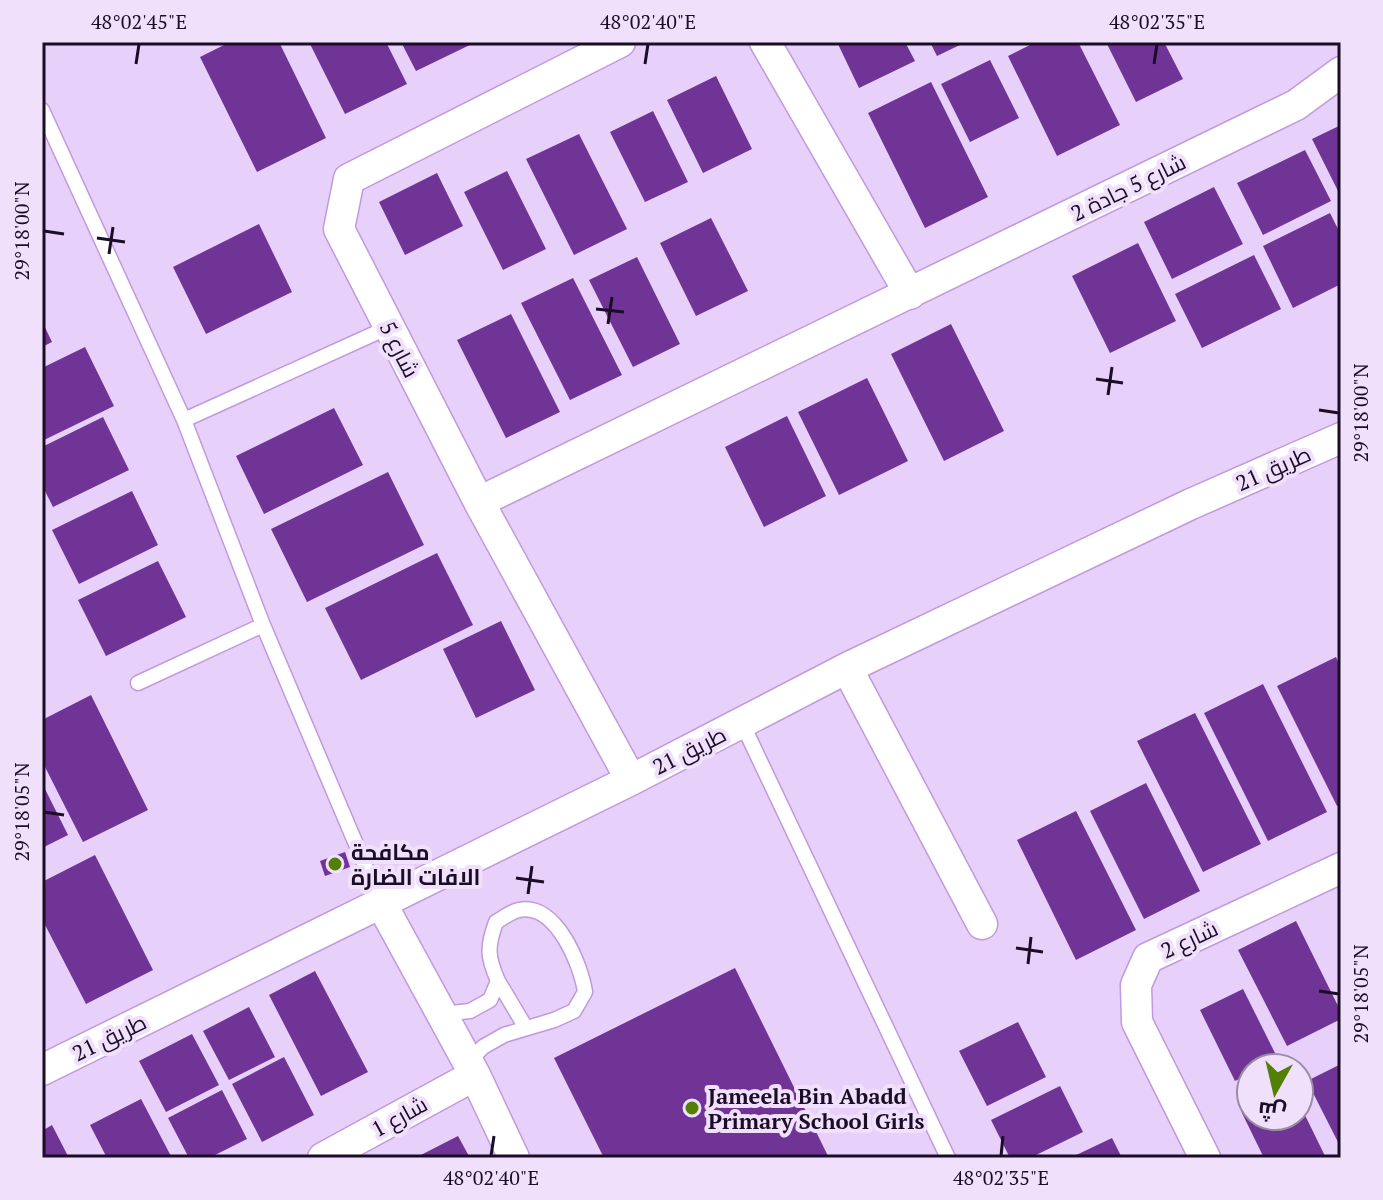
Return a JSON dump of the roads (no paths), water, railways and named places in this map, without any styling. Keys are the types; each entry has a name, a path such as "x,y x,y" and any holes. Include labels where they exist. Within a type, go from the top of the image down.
{"street":[{"name":"شارع 5","path":"620,42 349,179 339,229 479,502 631,780"},
{"path":"765,42 910,294"},
{"name":"شارع 5 جادة 2","path":"479,502 1296,105 1341,72"},
{"name":"طريق 21","path":"42,1070 631,780 847,668 1191,504 1341,438"},
{"path":"847,668 982,924"},
{"name":"شارع 2","path":"1205,1158 1137,1022 1136,985 1148,958 1341,868"},
{"path":"381,903 472,1068 514,1158"},
{"name":"شارع 1","path":"323,1158 472,1068"}],"lane":[{"path":"42,110 184,420 263,625 381,903"},
{"path":"184,420 389,327"},
{"path":"138,683 263,625"},
{"path":"742,723 948,1158"},
{"path":"472,1068 483,1047 504,1035 526,1028 574,1011 585,992 582,972 554,922 539,912 520,909 496,922 489,942 489,960 526,1028"},
{"path":"442,1014 470,1011 490,1000 498,981"}],"place":[{"name":"مكافحة الافات الضارة","path":"335,864"},
{"name":"Jameela Bin Abadd Primary School Girls","path":"692,1108"}]}
